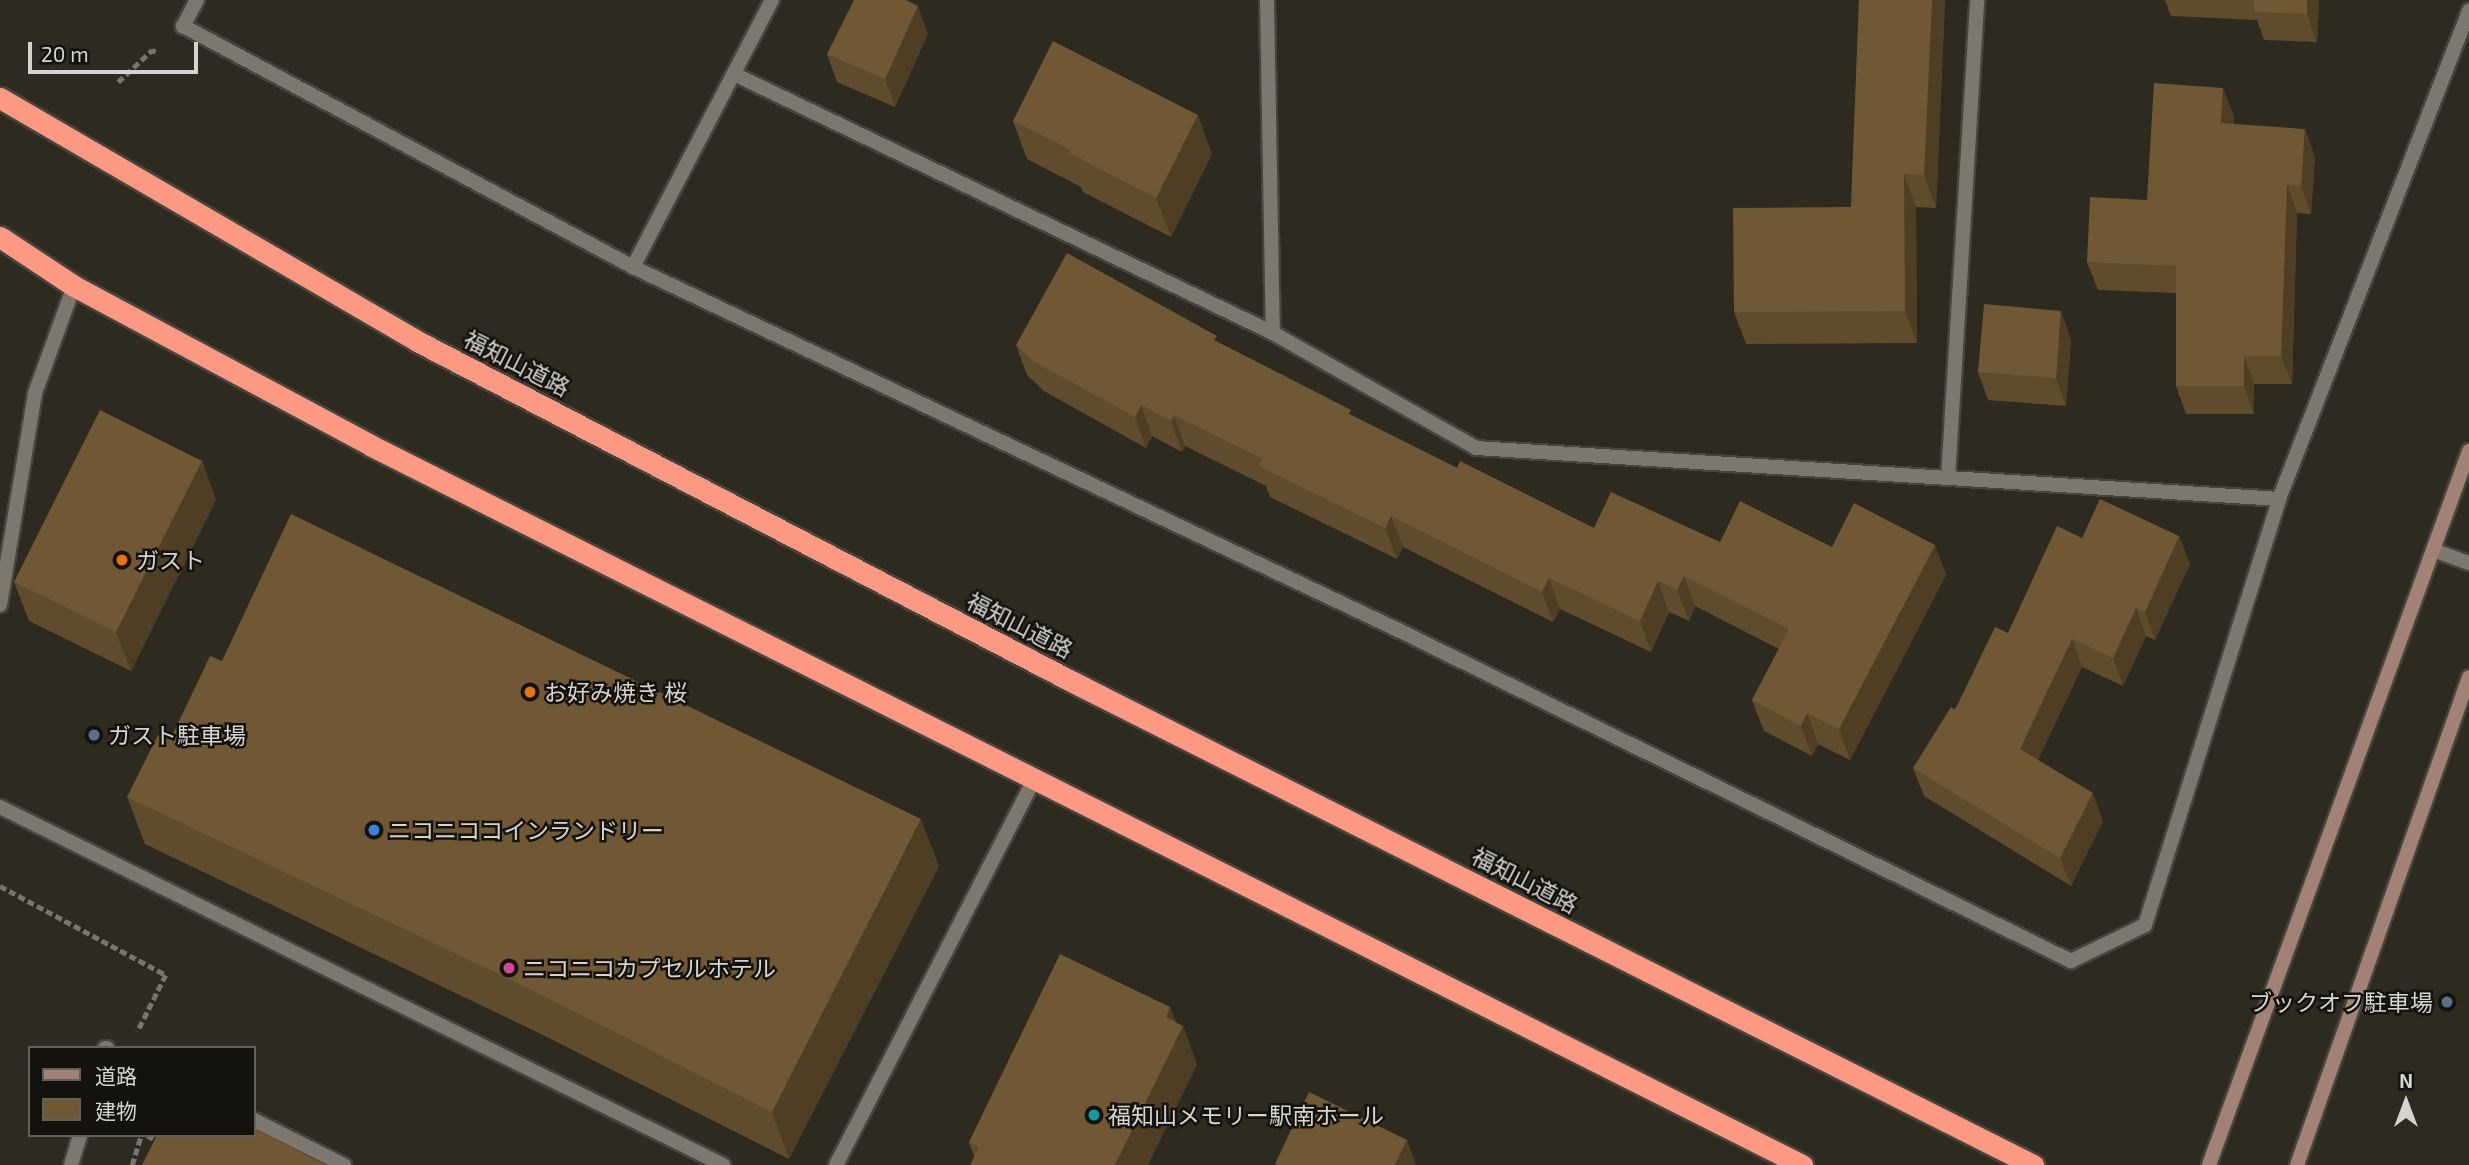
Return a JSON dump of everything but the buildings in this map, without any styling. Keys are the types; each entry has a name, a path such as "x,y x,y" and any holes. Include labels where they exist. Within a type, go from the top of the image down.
{"highway":[{"name":"福知山道路","path":"0,98 417,341 1061,676 2033,1165"},
{"path":"0,237 74,286 369,445 1802,1165"}],"street":[{"path":"197,0 183,26 633,267 1392,627 2071,961 2145,925 2278,499 2469,11"},
{"path":"633,267 736,75 772,0"},
{"path":"1267,0 1273,333"},
{"path":"1948,478 1977,0"},
{"path":"736,75 1273,333 1476,448 2278,499"},
{"path":"0,606 36,393 74,286"},
{"path":"2209,1165 2469,451"},
{"path":"2433,550 2469,562"},
{"path":"2297,1165 2469,677"},
{"path":"836,1165 1034,780"},
{"path":"0,807 723,1165"},
{"path":"256,1122 344,1165"},
{"path":"71,1165 79,1137"}],"path":[{"path":"118,82 146,60"},
{"path":"0,886 166,975 138,1032"},
{"path":"132,1165 140,1137"},
{"path":"151,1137 170,1147"}],"place":[{"name":"ガスト","path":"122,560"},
{"name":"お好み焼き 桜","path":"530,692"},
{"name":"ガスト駐車場","path":"94,735"},
{"name":"ニコニココインランドリー","path":"374,830"},
{"name":"ニコニコカプセルホテル","path":"509,968"},
{"name":"ブックオフ駐車場","path":"2447,1002"},
{"name":"福知山メモリー駅南ホール","path":"1094,1115"}]}
